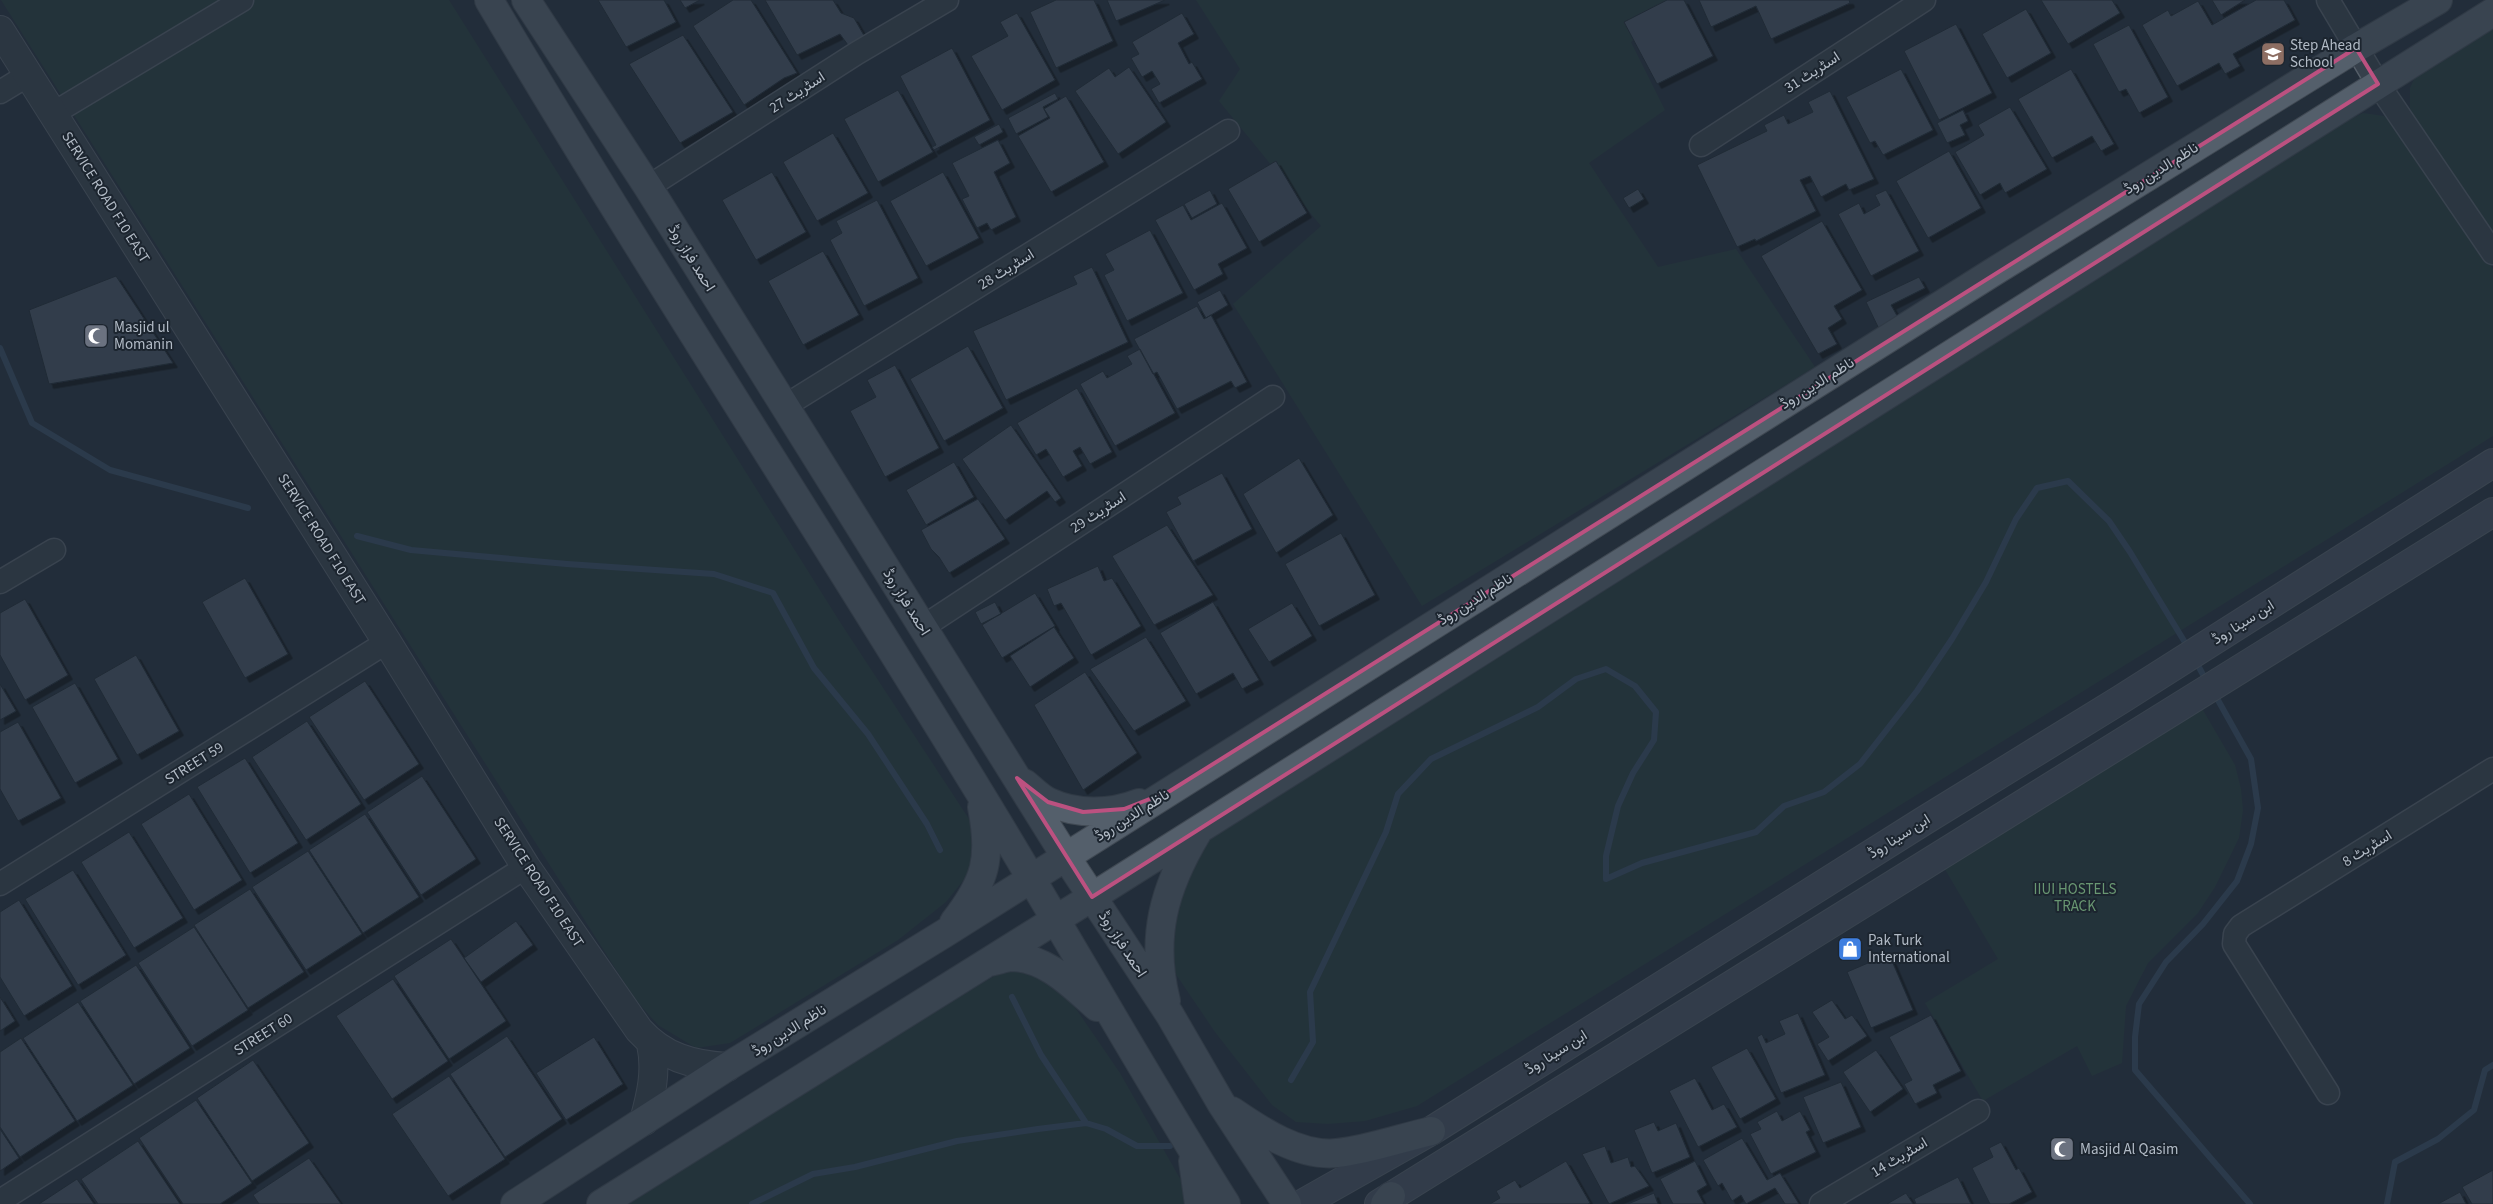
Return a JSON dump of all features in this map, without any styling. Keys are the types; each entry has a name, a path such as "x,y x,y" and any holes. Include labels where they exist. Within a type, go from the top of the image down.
{"main road":[{"path":"489,0 576,147 979,792 1113,1021 1226,1204"},
{"name":"احمد فراز روڈ","path":"526,0 648,187 1066,857 1170,1014 1221,1103 1286,1204"},
{"name":"ناظم الدین روڈ","path":"515,1204 727,1067 945,933 1981,280 2356,48 2434,2"},
{"path":"601,1204 983,963 1092,897 2493,12"},
{"name":"ابن سینا روڈ","path":"1302,1204 1431,1131 1922,822 2120,700 2493,463"},
{"path":"1385,1201 2140,729 2493,512"},
{"path":"1017,778 1048,802 1083,812 1124,809 1170,791"},
{"path":"945,933 970,902 985,868 988,836 979,792"},
{"path":"1922,822 1940,854"},
{"path":"1170,1014 1160,977 1159,938 1165,900 1178,863 1199,829"},
{"path":"983,963 1012,957 1040,963 1061,976 1113,1021"},
{"path":"1221,1103 1262,1132 1308,1150 1336,1153 1431,1131"},
{"path":"1188,1144 1195,1172 1199,1204"}],"street":[{"path":"54,113 242,0"},
{"name":"اسٹریٹ 27","path":"648,187 857,53 947,0"},
{"name":"اسٹریٹ 31","path":"1701,145 1924,0"},
{"path":"2328,0 2378,84 2493,253"},
{"name":"SERVICE ROAD F10 EAST","path":"0,30 387,642 526,867 639,1030 651,1044 672,1056 698,1065 727,1067"},
{"path":"0,92 28,75"},
{"name":"اسٹریٹ 28","path":"785,406 1228,131"},
{"name":"اسٹریٹ 29","path":"923,627 1273,397"},
{"path":"0,582 54,550"},
{"name":"STREET 59","path":"0,884 387,642"},
{"name":"اسٹریٹ 8","path":"2328,1094 2234,944 2235,934 2241,926 2493,769"},
{"name":"STREET 60","path":"0,1201 526,867"},
{"path":"644,1121 655,1062 651,1044"},
{"name":"اسٹریٹ 14","path":"1820,1204 1978,1111"}],"highlighted area":[{"path":"2356,48 2378,84 1092,897 1017,778 1048,802 1083,812 1124,809 1170,791"}],"green space":[{"path":"1,0 449,0 840,622 971,822 978,862 946,902 898,940 730,1043 696,1048 658,1025 634,998"},
{"path":"1196,0 1675,0 1679,5 1631,42 1665,110 1589,163 1658,267 1736,249 1815,367 1422,606 1233,304 1321,226 1219,101 1240,69"},
{"path":"2493,19 2493,231 2410,111 2410,88 2420,66"},
{"path":"2363,113 2384,116 2399,127 2493,269 2493,436 1417,1106 1365,1121 1328,1124 1296,1122 1272,1105 1215,1032 1171,967 1172,895 1199,843 2317,135"},
{"name":"IIUI HOSTELS TRACK","path":"2200,705 2235,765 2241,789 2243,810 2239,838 2215,887 2198,913 2148,963 2126,1006 2122,1063 2092,1076 2077,1046 1983,1101 1925,1003 1998,959 1943,866"},
{"path":"1013,965 1029,971 1072,1003 1120,1073 1186,1189 1187,1204 622,1204 767,1111"}],"building":[{"path":"598,0 664,0 676,22 626,47"},
{"path":"680,0 700,0 685,8"},
{"path":"733,0 751,0 797,73 784,78 744,105 693,26"},
{"path":"765,0 833,0 841,13 854,18 866,39 850,48 840,34 797,55"},
{"path":"1056,0 1094,0 1113,41 1056,68 1030,12"},
{"path":"1107,0 1165,0 1116,21"},
{"path":"1667,0 1684,0 1713,56 1657,84 1624,22"},
{"path":"1699,0 1849,0 1850,3 1771,39 1756,6 1711,27"},
{"path":"2041,0 2112,0 2120,13 2068,44"},
{"path":"2212,0 2245,0 2221,15"},
{"path":"2256,0 2284,0 2295,20 2233,54 2240,66 2225,74 2219,63 2177,86 2142,25 2168,10 2171,16 2198,1 2212,25"},
{"path":"2026,9 2051,53 2007,78 1982,34"},
{"path":"1017,13 1055,80 1002,110 971,56 1008,36 1000,22"},
{"path":"1182,13 1194,34 1178,43 1189,64 1192,62 1202,79 1159,103 1151,89 1160,84 1152,71 1142,77 1131,58 1139,54 1132,42"},
{"path":"1956,24 1992,93 1939,120 1904,51"},
{"path":"2129,25 2168,97 2139,113 2126,89 2119,92 2093,44"},
{"path":"683,35 733,112 680,143 629,64"},
{"path":"952,48 990,120 934,150 932,147 936,145 900,76"},
{"path":"1129,67 1166,122 1118,154 1075,91 1109,68 1115,77"},
{"path":"1901,69 1933,130 1883,155 1875,141 1870,143 1846,97"},
{"path":"2071,69 2114,144 2101,151 2092,136 2052,158 2018,99"},
{"path":"898,90 933,152 878,182 844,119"},
{"path":"1830,91 1874,179 1849,190 1846,184 1821,197 1810,176 1800,180 1816,211 1756,241 1755,239 1737,247 1697,165 1767,131 1764,125 1784,115 1788,124 1813,112 1808,102"},
{"path":"1055,93 1058,99 1043,107 1048,117 1016,134 1008,118"},
{"path":"1066,96 1104,162 1051,192 1018,136 1050,118 1044,109"},
{"path":"2010,107 2047,169 2005,193 2000,183 1980,195 1955,152 1984,135 1978,125"},
{"path":"1963,110 1968,121 1960,125 1965,135 1947,143 1937,123"},
{"path":"999,124 1003,132 979,145 974,137"},
{"path":"833,133 868,193 817,221 783,162"},
{"path":"998,140 1010,163 994,172 1016,217 991,230 987,223 977,228 962,199 969,196 952,163"},
{"path":"1949,151 1981,208 1928,238 1896,181"},
{"path":"1276,161 1307,213 1259,242 1228,189"},
{"path":"772,172 806,232 756,260 722,200"},
{"path":"943,172 979,238 926,266 890,201"},
{"path":"1638,189 1644,199 1629,208 1623,198"},
{"path":"1210,190 1217,204 1192,218 1184,204"},
{"path":"1886,190 1919,251 1871,276 1838,214 1859,203 1864,214 1880,205 1875,195"},
{"path":"877,200 918,278 864,306 830,240 842,233 836,221"},
{"path":"1222,203 1247,248 1218,264 1223,274 1194,290 1155,220 1183,205 1191,220"},
{"path":"1822,221 1862,290 1834,306 1842,319 1828,328 1837,344 1818,354 1761,256"},
{"path":"1150,230 1183,293 1127,321 1104,275 1114,270 1105,254"},
{"path":"823,251 859,315 803,345 768,281"},
{"path":"1092,267 1128,342 1006,400 973,331 1077,284 1073,276"},
{"name":"Masjid ul Momanin","path":"116,276 173,363 49,384 29,310"},
{"path":"1919,277 1925,288 1891,305 1900,321 1880,331 1866,302"},
{"path":"1220,290 1228,305 1206,318 1197,302"},
{"path":"1197,306 1204,319 1211,315 1247,382 1235,388 1231,381 1177,409 1157,372 1153,374 1134,339"},
{"path":"968,346 1003,408 944,441 910,379"},
{"path":"1140,349 1175,413 1115,446 1080,384 1103,371 1107,378 1132,364 1127,356"},
{"path":"895,365 939,448 885,477 850,411 876,397 867,380"},
{"path":"1077,388 1112,452 1090,464 1080,447 1073,451 1082,466 1063,477 1046,449 1036,455 1017,423"},
{"path":"1011,425 1061,498 1055,502 1047,491 1005,520 962,459"},
{"path":"1299,458 1333,515 1276,553 1243,494"},
{"path":"954,462 974,497 926,525 906,490"},
{"path":"1222,473 1252,529 1193,561 1166,512 1181,504 1177,497"},
{"path":"978,499 1005,539 949,573 939,557 931,549 921,530"},
{"path":"1167,525 1213,595 1154,625 1112,556"},
{"path":"1341,533 1375,595 1319,626 1285,564"},
{"path":"1098,566 1104,581 1112,578 1141,626 1091,655 1061,603 1054,606 1047,589"},
{"path":"245,578 288,654 245,678 202,602"},
{"path":"1035,593 1055,626 1002,658 982,625"},
{"path":"25,599 68,675 25,700 0,655 0,613"},
{"path":"995,602 1001,614 981,624 975,612"},
{"path":"1213,602 1259,680 1242,689 1233,673 1196,694 1160,633"},
{"path":"1292,603 1312,636 1269,662 1248,629"},
{"path":"1054,627 1074,658 1030,687 1010,656"},
{"path":"1146,637 1186,701 1134,731 1090,669"},
{"path":"136,655 179,731 137,755 94,679"},
{"path":"1085,672 1137,753 1083,790 1034,705"},
{"path":"365,681 419,764 364,800 309,717"},
{"path":"75,683 118,759 75,783 32,707"},
{"path":"0,684 16,711 0,720"},
{"path":"307,721 361,804 306,840 252,757"},
{"path":"18,722 61,798 18,821 0,789 0,732"},
{"path":"245,758 298,843 250,873 197,787"},
{"path":"422,776 476,859 421,895 367,812"},
{"path":"189,794 242,880 194,910 141,824"},
{"path":"365,814 419,897 363,933 309,850"},
{"path":"129,832 183,918 134,948 81,862"},
{"path":"308,851 362,934 306,970 252,887"},
{"path":"73,870 126,955 78,985 25,899"},
{"path":"250,889 304,972 248,1008 194,925"},
{"path":"19,900 72,986 24,1016 0,977 0,912"},
{"path":"516,921 533,945 481,982 464,958"},
{"path":"194,927 248,1010 192,1046 138,963"},
{"path":"451,939 506,1021 449,1059 394,976"},
{"path":"1889,954 1913,1010 1871,1028 1847,972"},
{"path":"136,965 190,1048 134,1084 80,1001"},
{"path":"393,979 448,1061 392,1099 336,1016"},
{"path":"0,997 15,1021 0,1031"},
{"path":"1832,1000 1845,1019 1852,1015 1867,1036 1828,1061 1817,1044 1829,1037 1812,1012"},
{"path":"78,1002 133,1085 77,1121 23,1038"},
{"path":"1798,1013 1825,1075 1781,1093 1757,1037 1762,1034 1766,1043 1785,1034 1779,1021"},
{"path":"1931,1015 1961,1071 1933,1085 1937,1093 1915,1104 1904,1084 1912,1080 1889,1037"},
{"path":"507,1036 562,1119 505,1157 450,1074"},
{"path":"594,1037 623,1084 566,1120 536,1073"},
{"path":"21,1038 75,1121 20,1157 0,1127 0,1052"},
{"path":"1747,1048 1776,1099 1740,1119 1711,1067"},
{"path":"1876,1050 1903,1089 1870,1112 1843,1072"},
{"path":"253,1060 309,1143 252,1181 197,1098"},
{"path":"449,1076 505,1159 448,1196 392,1114"},
{"path":"1695,1078 1712,1110 1724,1104 1737,1127 1698,1147 1669,1091"},
{"path":"1841,1082 1861,1127 1823,1143 1803,1097"},
{"path":"196,1100 252,1183 220,1204 183,1204 139,1138"},
{"path":"1777,1111 1782,1121 1800,1111 1810,1130 1806,1132 1816,1152 1771,1174 1750,1134 1761,1129 1757,1122"},
{"path":"1654,1122 1658,1131 1676,1123 1690,1157 1652,1173 1634,1130"},
{"path":"0,1129 19,1158 0,1171"},
{"path":"1742,1138 1767,1180 1780,1173 1799,1204 1785,1204 1775,1188 1746,1204 1741,1195 1732,1201 1722,1183 1718,1186 1703,1160"},
{"path":"138,1141 180,1204 98,1204 81,1179"},
{"path":"2001,1142 2016,1170 2019,1168 2032,1192 2009,1204 1990,1204 1972,1168 1993,1157 1989,1148"},
{"path":"1605,1146 1611,1163 1628,1157 1631,1167 1635,1166 1649,1186 1609,1204 1582,1154"},
{"path":"309,1158 341,1204 259,1204 253,1195"},
{"path":"1566,1161 1590,1203 1490,1204 1500,1198 1496,1191 1515,1180 1520,1188"},
{"path":"1695,1161 1707,1185 1697,1191 1704,1204 1673,1204 1660,1179"},
{"path":"2493,1170 2493,1204 2472,1204 2462,1187"},
{"path":"1958,1177 1971,1204 1916,1204 1914,1199"},
{"path":"77,1179 94,1204 39,1204"},
{"path":"2460,1192 2466,1204 2438,1204"},
{"path":"1654,1193 1658,1204 1628,1204"},
{"path":"1906,1193 1913,1204 1887,1204"}],"waterway":[{"path":"0,348 32,423 110,470 248,508"},
{"path":"1291,1080 1313,1042 1310,992 1386,832 1398,794 1431,759 1538,707 1576,679 1606,669 1635,686 1656,712 1654,740 1633,773 1618,806 1606,856 1606,879 1642,863 1756,832 1784,806 1824,792 1860,764 1917,691 1952,639 1986,582 2016,519 2037,488 2068,481 2109,521 2189,649"},
{"path":"357,536 411,550 567,564 714,574 773,593 814,668 868,734 927,824 940,850"},
{"path":"2195,660 2207,682"},
{"path":"2214,693 2251,759 2258,808 2251,844 2237,881 2203,924 2166,962 2139,1004 2135,1037 2135,1070 2250,1204"},
{"path":"1012,997 1041,1055 1086,1123"},
{"path":"2387,1204 2395,1162 2438,1139 2474,1110 2485,1070 2493,1065"},
{"path":"752,1204 813,1174 855,1167 957,1141 1038,1129 1086,1123 1106,1129 1137,1146 1170,1146"}],"place":[{"name":"Step Ahead School","path":"2273,54"},
{"name":"Masjid ul Momanin","path":"96,336"},
{"name":"Pak Turk International","path":"1850,949"},
{"name":"Masjid Al Qasim","path":"2062,1149"}]}
